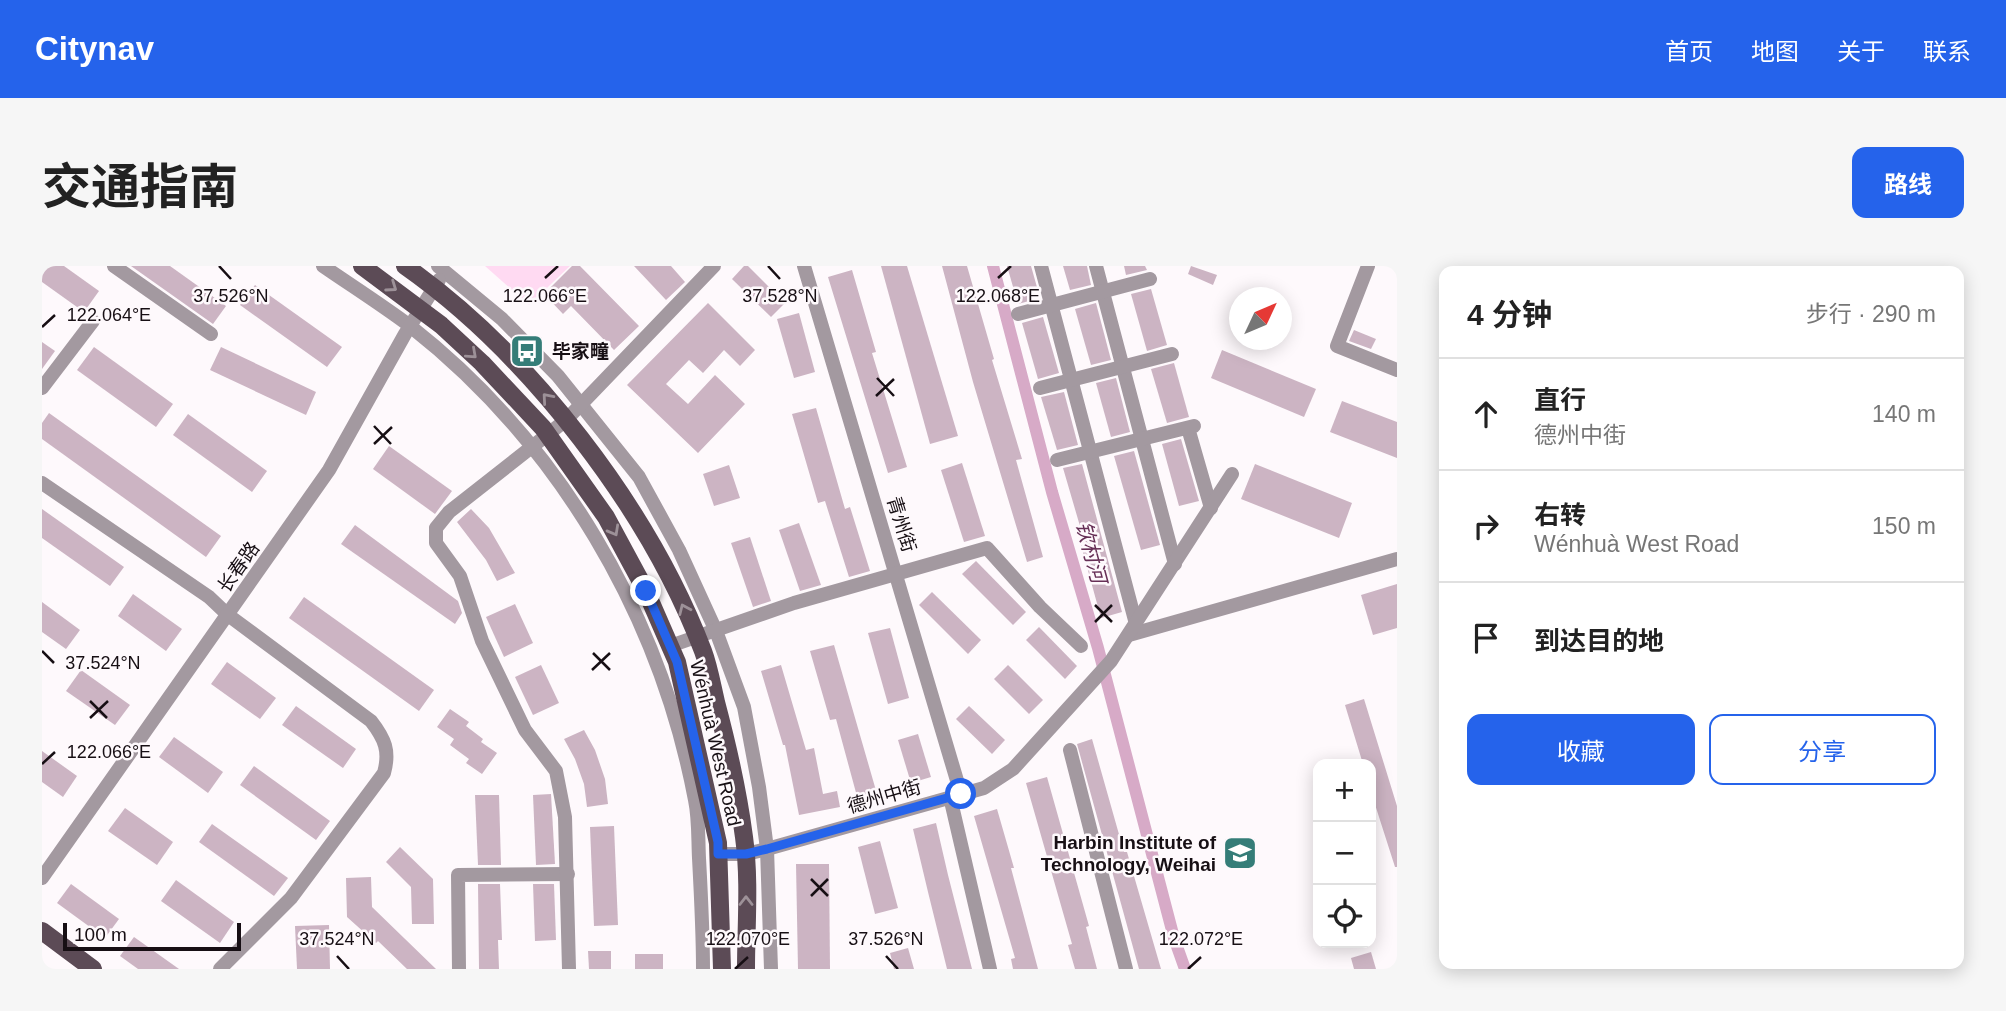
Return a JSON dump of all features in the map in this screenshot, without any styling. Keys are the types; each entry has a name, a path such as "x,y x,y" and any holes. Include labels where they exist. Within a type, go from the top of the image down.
{"main road":[{"name":"Wénhuà West Road","path":"362,266 421,309 482,363 548,435 606,517 646,591 677,662 718,842 722,969"},
{"name":"Wénhuà West Road","path":"405,266 456,304 500,345 566,420 621,496 670,577 703,652 732,762 746,854 746,969"},
{"path":"42,931 93,969"}],"street":[{"path":"114,266 211,334"},
{"path":"323,266 410,326 473,382 533,446 597,537 636,614 659,670 696,803 703,969"},
{"path":"569,969 565,817 556,771 525,730 482,641 460,576 436,543 436,528 449,512 566,420 714,266"},
{"name":"青州街","path":"804,266 897,574 956,795 990,969"},
{"path":"1041,266 1090,452 1132,630 1397,559"},
{"path":"1097,266 1175,564"},
{"path":"1368,266 1337,346 1397,370"},
{"path":"442,267 502,319 558,376 639,477 680,550 716,631 744,707 767,849 771,969"},
{"name":"长春路","path":"42,878 329,470 410,326 435,288 442,267"},
{"path":"1018,314 1150,279"},
{"path":"42,388 93,321"},
{"path":"1040,388 1171,354"},
{"path":"1057,460 1191,427 1211,508"},
{"name":"德州中街","path":"718,854 746,854 767,849 984,788 1013,769 1111,661 1232,474"},
{"path":"42,483 209,597 229,615 371,721 384,737 387,760 384,773 291,898 220,969"},
{"path":"670,646 794,603 987,548 1040,607 1081,646"},
{"path":"1070,750 1126,969"},
{"path":"459,969 458,875 568,874"}],"shaded area":[{"path":"485,266 570,266 529,305"}],"building":[{"path":"42,266 64,266 99,291 84,312 42,282"},
{"path":"131,266 170,266 226,306 213,324"},
{"path":"572,266 580,266 639,326 614,350 571,306 563,314 544,294"},
{"path":"634,266 671,266 685,282 666,300"},
{"path":"744,266 748,266 785,303 771,317 732,279"},
{"path":"881,266 907,266 958,436 930,444"},
{"path":"942,266 967,266 1022,459 1016,460 1043,557 1027,562 973,382"},
{"path":"1007,266 1031,266 1040,298 1018,304"},
{"path":"1063,266 1087,266 1091,285 1070,290"},
{"path":"1124,266 1145,266 1147,270 1126,275"},
{"path":"1191,266 1217,275 1213,285 1188,274"},
{"path":"852,270 876,352 872,353 907,467 888,473 828,277"},
{"path":"255,285 342,347 327,367 240,305"},
{"path":"1151,289 1167,345 1147,351 1131,294"},
{"path":"708,303 755,350 740,366 724,350 703,373 689,360 666,384 688,404 715,375 745,404 698,453 627,385"},
{"path":"1096,303 1111,360 1091,365 1075,309"},
{"path":"799,313 815,372 794,378 777,319"},
{"path":"1043,317 1059,373 1038,379 1022,323"},
{"path":"1354,330 1376,339 1371,349 1349,341"},
{"path":"42,342 55,351 42,369"},
{"path":"94,347 173,404 156,427 77,370"},
{"path":"221,347 316,392 306,415 210,370"},
{"path":"1222,350 1316,389 1304,417 1211,378"},
{"path":"1174,363 1189,417 1167,423 1151,369"},
{"path":"1116,378 1130,432 1111,437 1096,383"},
{"path":"1064,392 1078,445 1057,450 1041,397"},
{"path":"1342,401 1397,422 1397,458 1330,432"},
{"path":"816,408 845,509 850,507 870,571 849,577 825,501 818,503 792,414"},
{"path":"49,413 221,536 206,557 42,439 42,423"},
{"path":"188,414 267,471 252,492 173,435"},
{"path":"1181,439 1199,501 1179,506 1162,444"},
{"path":"389,446 452,491 435,514 373,469"},
{"path":"1134,451 1160,545 1141,550 1114,456"},
{"path":"962,463 985,536 964,542 941,470"},
{"path":"1082,464 1122,612 1101,618 1078,534 1082,533 1063,468"},
{"path":"1255,464 1352,503 1339,538 1241,499"},
{"path":"729,465 740,498 714,506 703,474"},
{"path":"42,509 124,567 110,586 42,538"},
{"path":"471,509 489,528 515,573 497,581 486,560 457,522"},
{"path":"799,523 821,585 800,591 779,530"},
{"path":"355,525 458,601 462,613 455,624 341,544"},
{"path":"750,537 771,601 753,607 731,543"},
{"path":"976,561 1026,612 1013,625 962,574"},
{"path":"1397,584 1397,628 1373,635 1361,595"},
{"path":"932,592 981,640 968,654 919,605"},
{"path":"133,594 182,629 166,651 118,616"},
{"path":"304,597 434,690 419,711 289,618"},
{"path":"42,602 80,630 66,649 42,632"},
{"path":"515,604 533,643 504,657 486,617"},
{"path":"1039,627 1077,666 1065,679 1026,640"},
{"path":"890,628 909,698 888,704 868,633"},
{"path":"834,645 877,794 858,800 836,719 830,720 810,651"},
{"path":"227,662 276,698 260,719 211,684"},
{"path":"541,665 559,703 533,715 515,677"},
{"path":"781,665 806,750 814,748 823,794 837,791 840,807 799,815 785,745 761,671"},
{"path":"1008,665 1043,700 1029,714 994,679"},
{"path":"81,670 130,705 115,725 66,691"},
{"path":"1364,699 1397,806 1397,867 1376,808 1376,759 1361,759 1345,705"},
{"path":"296,706 356,749 343,768 282,725"},
{"path":"969,706 1005,740 992,754 956,719"},
{"path":"450,709 469,722 466,726 483,739 481,742 497,753 482,774 466,763 469,759 450,745 454,739 437,727"},
{"path":"584,730 595,750 605,779 608,804 587,807 584,784 564,739"},
{"path":"918,734 931,777 911,783 898,740"},
{"path":"174,737 223,772 208,793 159,757"},
{"path":"1092,739 1161,969 1139,969 1077,744"},
{"path":"42,751 77,776 63,797 42,782"},
{"path":"254,766 330,821 316,840 240,785"},
{"path":"1047,777 1089,926 1086,927 1097,969 1075,969 1068,945 1072,944 1026,783"},
{"path":"551,794 555,864 536,865 533,795"},
{"path":"475,795 499,795 501,865 478,865"},
{"path":"125,808 173,842 157,865 108,831"},
{"path":"997,809 1038,969 1013,969 1011,959 1015,958 974,816"},
{"path":"936,823 972,969 947,969 928,892 913,829"},
{"path":"212,824 288,878 274,896 199,842"},
{"path":"614,826 618,925 594,926 590,827"},
{"path":"880,841 898,908 875,914 858,847"},
{"path":"400,847 433,879 434,924 412,924 411,887 386,862"},
{"path":"796,864 829,864 830,969 798,969"},
{"path":"371,877 372,907 436,969 407,969 378,941 376,943 347,917 346,878"},
{"path":"176,880 234,922 220,943 161,901"},
{"path":"71,884 119,919 105,938 57,903"},
{"path":"478,884 500,884 502,940 498,940 499,969 479,969"},
{"path":"533,884 554,884 556,940 535,941"},
{"path":"329,925 330,969 297,969 295,926"},
{"path":"134,937 179,969 138,969 120,956"},
{"path":"908,948 914,969 894,969 890,953"},
{"path":"588,951 611,951 611,969 589,969"},
{"path":"1371,952 1376,969 1354,969 1351,958"},
{"path":"635,954 663,954 663,969 635,969"}],"waterway":[{"name":"钦村河","path":"993,266 1052,492 1098,648 1174,938 1185,969"}],"place":[{"name":"毕家疃","path":"527,351"},
{"name":"Harbin Institute of Technology, Weihai","path":"1240,853"}],"route":[{"path":"646,591 677,662 718,842 718,854 746,854 767,849 961,794"}]}
